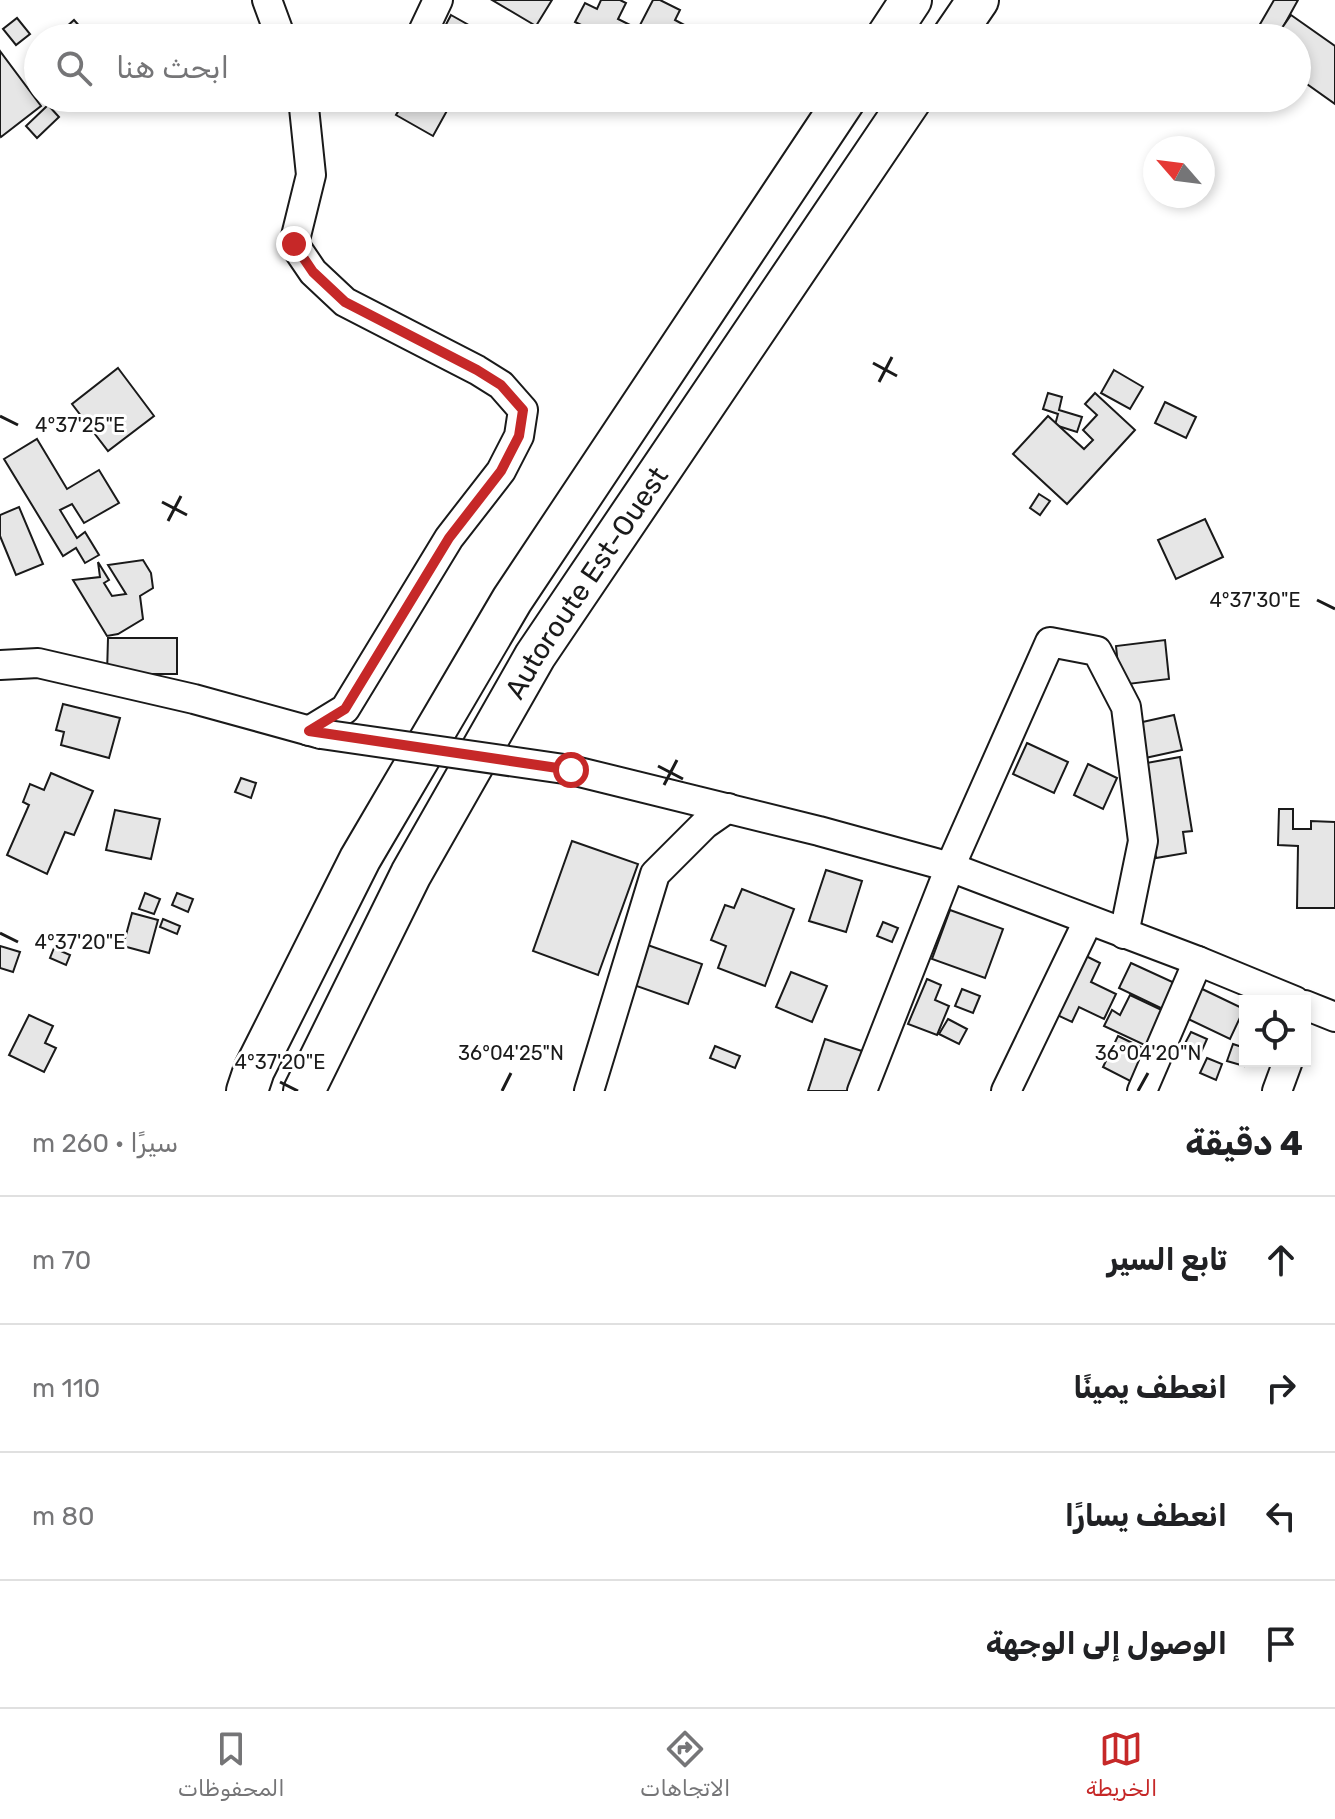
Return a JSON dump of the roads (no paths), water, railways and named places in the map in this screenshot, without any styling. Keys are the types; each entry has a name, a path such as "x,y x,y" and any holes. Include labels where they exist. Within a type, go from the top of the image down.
{"highway":[{"path":"895,24 911,0"},
{"path":"962,24 978,0"},
{"name":"Autoroute Est-Ouest","path":"247,1091 254,1070 360,859 512,600 837,112"},
{"name":"Autoroute Est-Ouest","path":"304,1091 411,874 535,656 903,112"}],"street":[{"path":"267,0 276,24"},
{"path":"427,24 438,0"},
{"path":"304,112 311,175 294,244 313,272 345,302 501,385 523,410 519,436 501,471 449,538 345,709 315,732"},
{"path":"862,1091 950,867 1050,642 1097,651 1126,707 1143,841 1124,934"},
{"path":"0,665 38,663 194,699 315,732 571,770 728,808 950,867 1198,961 1277,995"},
{"path":"589,1091 655,874 705,824 728,808"},
{"path":"1006,1091 1088,921"},
{"path":"1142,1091 1198,961"},
{"path":"1311,1009 1335,1017"},
{"path":"1277,1091 1286,1067"}]}
